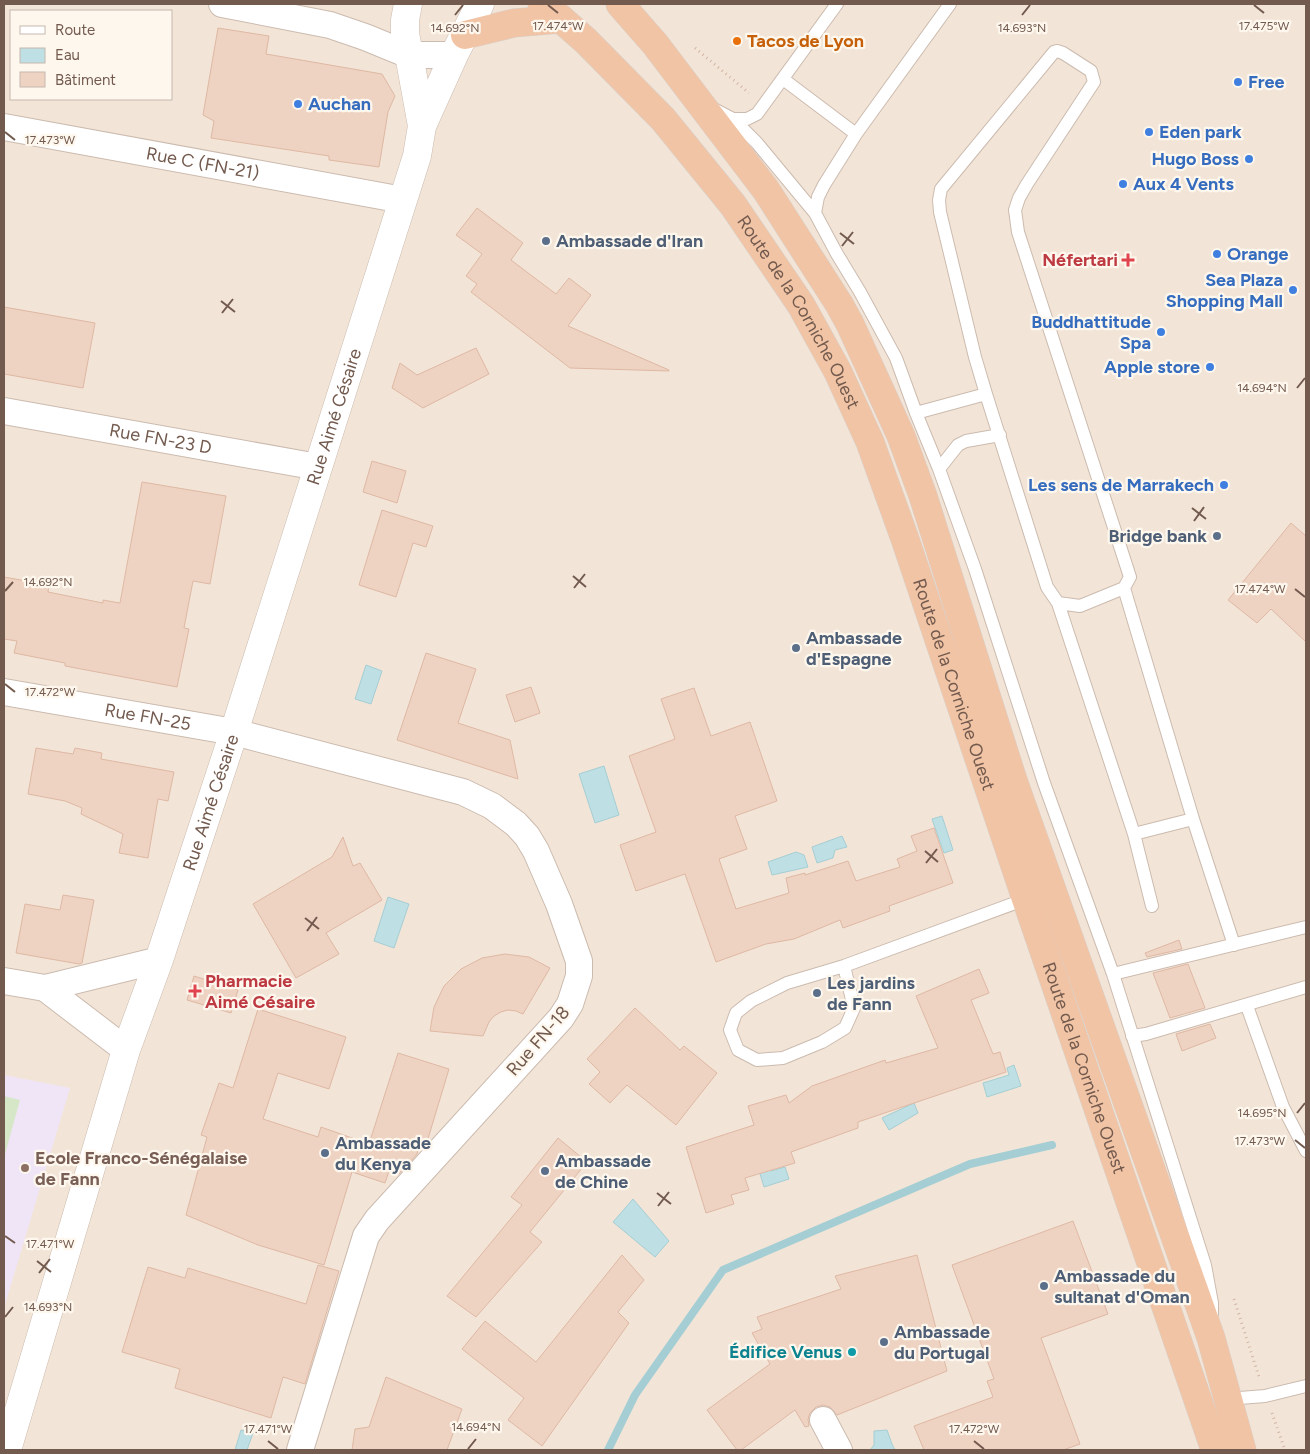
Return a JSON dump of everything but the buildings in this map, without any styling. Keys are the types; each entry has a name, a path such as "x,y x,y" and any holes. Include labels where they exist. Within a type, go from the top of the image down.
{"highway":[{"name":"Route de la Corniche Ouest","path":"620,4 655,44 766,190 850,324 901,436 923,496 1013,780 1211,1338 1227,1399 1236,1448"},
{"path":"460,45 514,23 552,11"},
{"name":"Route de la Corniche Ouest","path":"552,11 586,41 663,120 733,205 800,305 838,372 870,442 905,539 1026,898 1236,1448"}],"street":[{"path":"222,4 330,26 365,37 409,55 460,45"},
{"path":"408,4 404,20 422,126"},
{"path":"422,126 480,4"},
{"name":"Rue Aimé Césaire","path":"7,1450 126,1050 159,960 234,732 403,200 416,156 422,126"},
{"name":"Rue C (FN-21)","path":"4,127 403,200"},
{"name":"Rue FN-23 D","path":"4,411 318,467"},
{"name":"Rue FN-25","path":"4,692 234,732"},
{"name":"Rue FN-18","path":"234,732 463,792 492,806 516,824 527,836 536,851 559,904 579,961 579,976 570,1004 561,1018 376,1220 366,1236 300,1450"},
{"path":"4,981 45,988 159,960"},
{"path":"45,988 126,1050"},
{"path":"823,1420 839,1450"}],"lane":[{"path":"733,119 747,119 756,114 837,4"},
{"path":"815,213 818,197 824,185 856,134 950,4"},
{"path":"1058,603 1080,606 1124,588 1130,577 1018,232 1015,210 1023,191 1094,82 1091,71 1060,51 1054,52 941,189 939,200 940,212 975,357 986,394 1047,587 1058,603 1134,834 1152,906"},
{"path":"783,79 856,134"},
{"path":"700,102 733,119 757,143 815,213 896,358 975,569 1044,783 1113,974 1205,1265 1212,1303 1211,1338"},
{"path":"916,413 986,394"},
{"path":"939,469 958,445 966,441 1000,434"},
{"path":"1124,588 1193,819 1234,945"},
{"path":"1134,834 1193,819"},
{"path":"844,966 854,1008 844,1028 822,1042 783,1058 757,1060 738,1050 730,1030 736,1014 751,1001 787,983 844,966 1026,898"},
{"path":"1113,974 1306,928"},
{"path":"1132,1036 1146,1034 1247,1006 1306,987"},
{"path":"1247,1006 1283,1107 1306,1151"},
{"path":"1227,1399 1265,1396 1306,1386"}],"path":[{"path":"691,44 764,105"}],"shaded area":[{"path":"4,4 1306,4 1306,1450 4,1450"},
{"name":"Ecole Franco-Sénégalaise de Fann","path":"4,1075 70,1088 4,1308"}],"green space":[{"path":"4,1096 20,1100 4,1158"}],"water":[{"path":"366,665 382,671 371,704 355,699"},
{"path":"604,766 619,815 595,823 579,774"},
{"path":"942,816 953,850 944,853 932,819"},
{"path":"842,836 847,847 835,850 833,858 817,863 812,847"},
{"path":"796,852 804,855 808,867 772,875 768,862"},
{"path":"388,897 409,904 394,948 374,941"},
{"path":"1014,1065 1021,1086 987,1097 983,1083 1009,1075 1007,1068"},
{"path":"914,1103 918,1113 889,1130 882,1118"},
{"path":"764,1151 771,1171 785,1167 789,1179 764,1187 754,1154"},
{"path":"633,1199 669,1241 655,1257 613,1222"},
{"path":"241,1430 253,1433 247,1450 235,1450"},
{"path":"887,1430 895,1450 870,1450 874,1445 874,1431"}],"waterway":[{"path":"608,1450 635,1395 723,1270 970,1164 1052,1145"}],"place":[{"name":"Tacos de Lyon","path":"737,41"},
{"name":"Free","path":"1238,82"},
{"name":"Auchan","path":"298,104"},
{"name":"Eden park","path":"1149,132"},
{"name":"Hugo Boss","path":"1249,159"},
{"name":"Aux 4 Vents","path":"1123,184"},
{"name":"Ambassade d'Iran","path":"546,241"},
{"name":"Orange","path":"1217,254"},
{"name":"Néfertari","path":"1128,260"},
{"name":"Sea Plaza Shopping Mall","path":"1293,290"},
{"name":"Buddhattitude Spa","path":"1161,332"},
{"name":"Apple store","path":"1210,367"},
{"name":"Les sens de Marrakech","path":"1224,485"},
{"name":"Bridge bank","path":"1217,536"},
{"name":"Ambassade d'Espagne","path":"796,648"},
{"name":"Pharmacie Aimé Césaire","path":"195,991"},
{"name":"Les jardins de Fann","path":"817,993"},
{"name":"Ambassade du Kenya","path":"325,1153"},
{"name":"Ecole Franco-Sénégalaise de Fann","path":"25,1168"},
{"name":"Ambassade de Chine","path":"545,1171"},
{"name":"Ambassade du sultanat d'Oman","path":"1044,1286"},
{"name":"Ambassade du Portugal","path":"884,1342"},
{"name":"Édifice Venus","path":"852,1352"}]}
